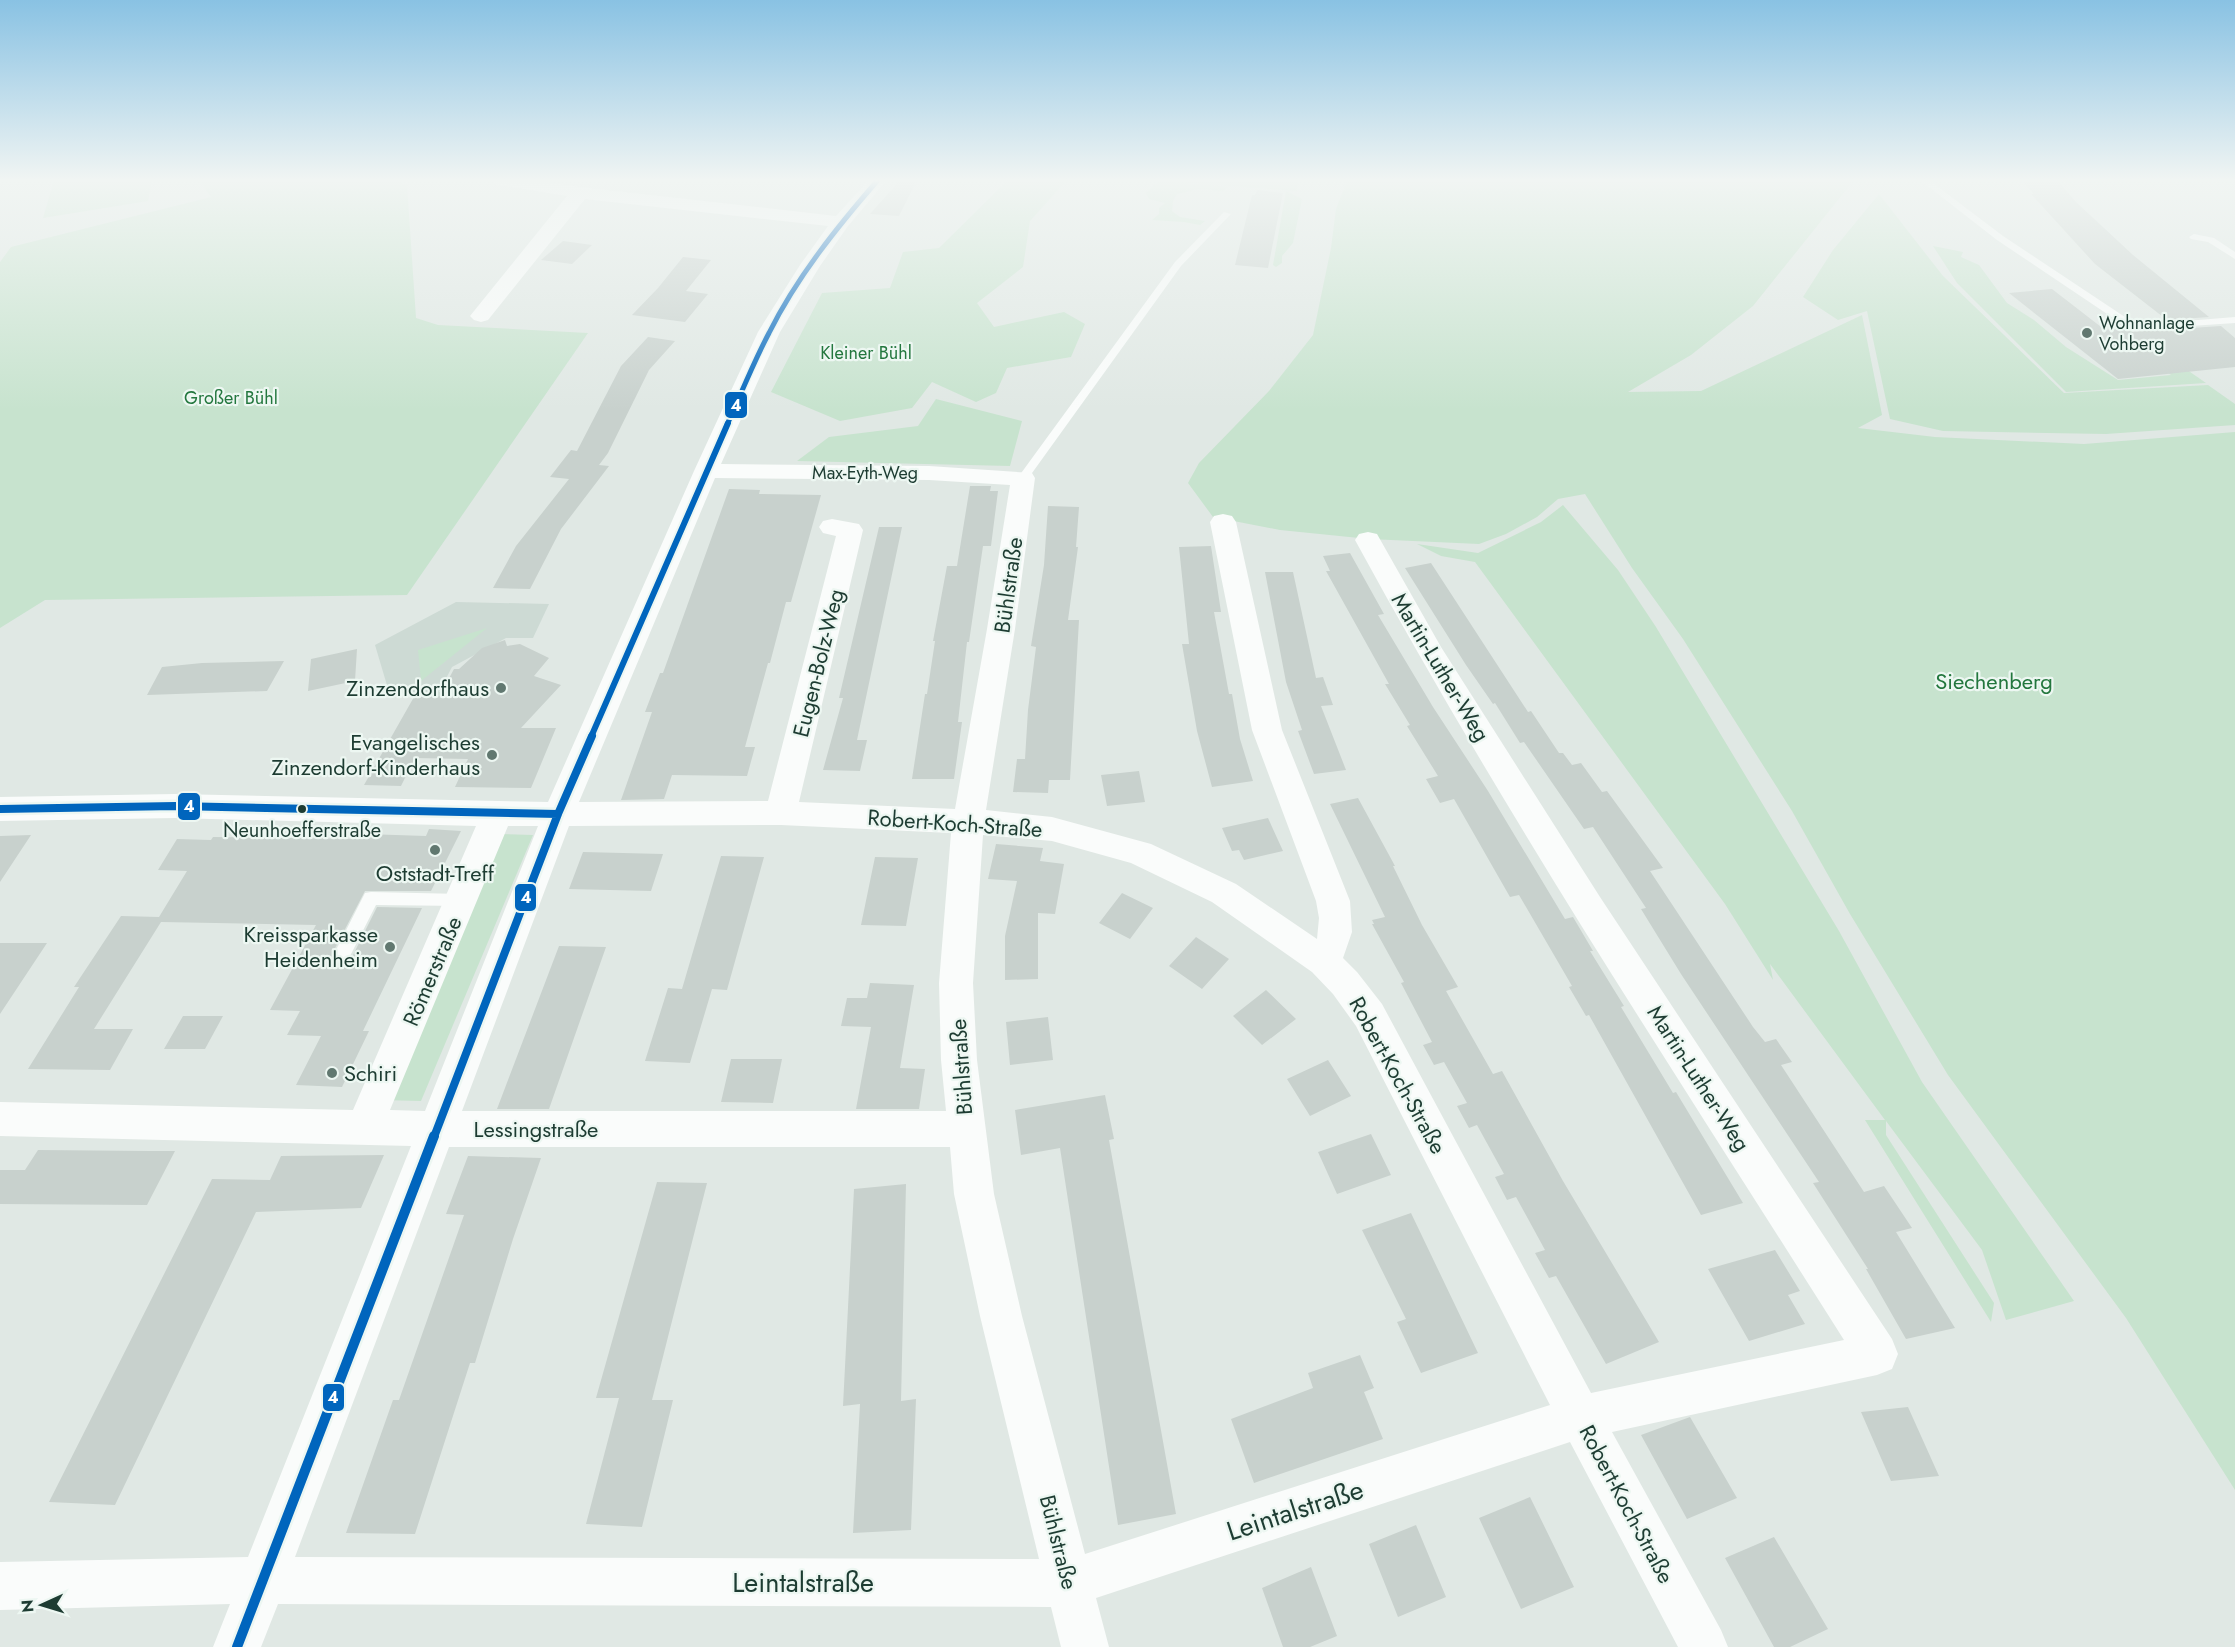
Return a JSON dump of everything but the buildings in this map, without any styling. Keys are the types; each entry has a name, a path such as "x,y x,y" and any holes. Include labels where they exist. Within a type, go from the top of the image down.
{"street":[{"path":"481,316 529,257"},
{"path":"237,1647 558,814 706,471 769,332 816,257"},
{"name":"Max-Eyth-Weg","path":"706,471 929,473 1023,478"},
{"name":"Bühlstraße","path":"1023,478 1001,629 968,822 956,983 959,1060 974,1194 1001,1316 1085,1647"},
{"path":"1223,522 1267,730 1333,901 1337,930 1334,944 1324,962"},
{"name":"Eugen-Bolz-Weg","path":"780,813 850,530 832,527"},
{"name":"Martin-Luther-Weg","path":"1368,540 1429,650 1582,897 1877,1354 1580,1417"},
{"path":"0,809 175,806 558,814"},
{"name":"Robert-Koch-Straße","path":"558,814 780,813 1013,824 1052,829 1140,854 1224,893 1324,962 1357,998 1382,1036 1580,1417 1704,1647"},
{"name":"Römerstraße","path":"364,1128 498,814"},
{"name":"Lessingstraße","path":"0,1119 435,1129 965,1129"},
{"name":"Leintalstraße","path":"0,1586 262,1580 1069,1583 1580,1417"}],"lane":[{"path":"1023,478 1185,257"},
{"path":"2028,257 2135,328 2235,320"},
{"path":"342,955 371,898 462,900"}],"shaded area":[{"path":"456,602 549,604 533,638 506,638 452,667 439,692 462,693 421,703 422,695 389,692 375,645"}],"green space":[{"name":"Großer Bühl","path":"4,257 412,257 416,318 438,325 588,333 407,595 45,600 0,628 0,262"},
{"name":"Kleiner Bühl","path":"901,257 1025,257 1023,267 977,303 994,327 1064,312 1085,324 1071,357 1007,368 996,393 976,402 932,382 912,408 840,421 771,392 822,293 890,288"},
{"path":"1274,257 1282,257 1282,263 1276,267 1273,265"},
{"name":"Siechenberg","path":"1329,257 1792,257 1753,306 1691,355 1628,392 1701,391 1862,315 1882,415 1858,428 1935,437 2084,444 2235,432 2235,1490 2126,1318 1948,1075 1850,914 1792,811 1683,639 1632,568 1585,494 1558,499 1537,517 1506,534 1479,544 1369,539 1280,530 1213,517 1188,483 1199,463 1269,391 1313,335"},
{"path":"1829,257 1928,257 1943,276 2064,393 2208,385 2235,404 2235,425 2106,434 1943,431 1890,419 1867,311 1838,320 1803,297"},
{"path":"1940,257 1961,257 1979,265 2007,303 2034,320 2066,347 2118,380 2171,375 2119,336 2131,331 2206,383 2066,392 1957,283"},
{"path":"936,399 1022,421 1010,466 797,461 829,437 918,426"},
{"path":"1563,505 1618,570 1656,627 1839,931 1922,1082 2074,1301 2006,1320 1982,1250 1886,1121 1886,1135 1994,1303 1991,1322 1865,1120 1885,1120 1770,964 1773,980 1725,904 1475,562 1441,556 1417,544 1478,553 1541,522"},
{"path":"487,628 421,681 418,650"},
{"path":"497,834 533,835 421,1101 380,1100"}],"transit line":[{"name":"4","path":"237,1647 558,814 706,471 769,332 816,257"},
{"name":"4","path":"0,809 175,806 558,814"}],"place":[{"name":"Wohnanlage Vohberg","path":"2087,333"},
{"name":"Zinzendorfhaus","path":"501,688"},
{"name":"Evangelisches Zinzendorf-Kinderhaus","path":"492,755"},
{"name":"Neunhoefferstraße","path":"302,809"},
{"name":"Oststadt-Treff","path":"435,850"},
{"name":"Kreissparkasse Heidenheim","path":"390,947"},
{"name":"Schiri","path":"332,1073"}]}
